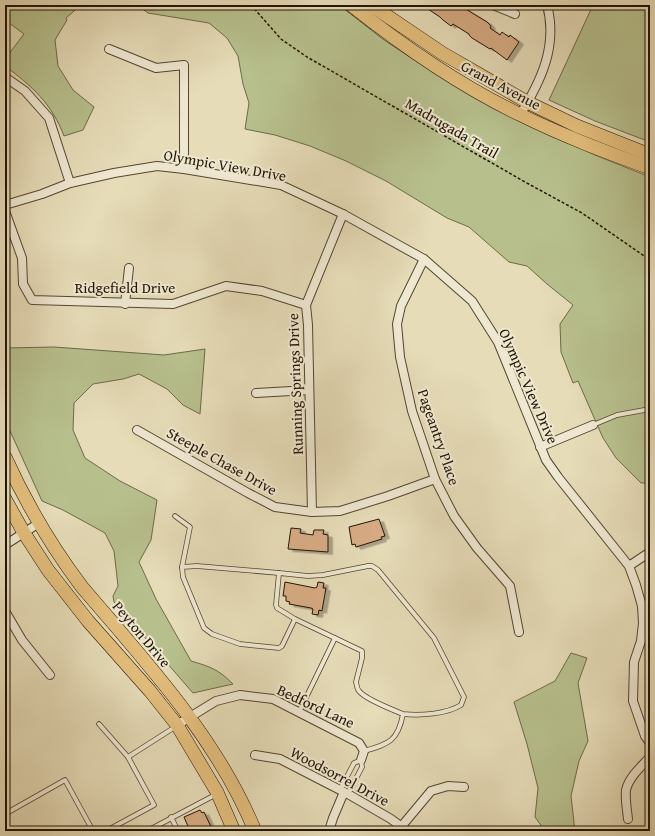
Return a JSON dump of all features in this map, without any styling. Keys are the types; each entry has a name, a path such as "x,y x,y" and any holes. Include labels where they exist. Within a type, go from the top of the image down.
{"main road":[{"name":"Grand Avenue","path":"351,5 417,55 462,83 520,115 576,140 650,168"},
{"name":"Grand Avenue","path":"372,5 442,53 528,102 577,126 650,155"},
{"name":"Peyton Drive","path":"5,457 20,490 65,564 82,587 190,716 222,764 249,816 255,831"},
{"name":"Peyton Drive","path":"5,499 24,533 48,570 88,621 177,725 218,794 234,831"}],"street":[{"path":"493,5 515,14"},
{"path":"520,115 540,79 548,56 551,31 547,5"},
{"path":"109,49 156,68 184,65 184,169"},
{"path":"5,77 25,91 48,118 70,183"},
{"name":"Olympic View Drive","path":"5,205 42,194 70,183 114,173 157,166 184,169 281,185 343,214 424,260 472,301 498,342 546,460 629,566 642,606 643,624 641,641 634,662 633,701 645,736 650,743"},
{"name":"Ridgefield Drive","path":"5,211 22,258 23,284 32,300 125,304 173,304 226,286 262,291 306,305"},
{"name":"Running Springs Drive","path":"312,512 306,305 343,214"},
{"name":"Pageantry Place","path":"424,260 401,306 397,324 400,357 412,411 435,479 454,516 477,548 510,586 519,632"},
{"path":"125,304 129,268"},
{"path":"256,394 309,390"},
{"path":"540,447 592,425"},
{"name":"Steeple Chase Drive","path":"136,430 248,493 275,506 312,512 340,511 435,479"},
{"path":"5,545 39,523"},
{"path":"629,566 650,552"},
{"path":"5,611 22,640 50,675"},
{"name":"Bedford Lane","path":"177,725 216,700 240,695 273,699 352,738 359,743 364,751"},
{"path":"361,760 364,751"},
{"name":"Woodsorrel Drive","path":"256,755 280,759 344,792 391,819 404,829"},
{"path":"628,819 626,792 629,782 650,757"},
{"path":"404,829 431,791 448,786 464,787"},
{"path":"328,831 344,792"}],"lane":[{"path":"592,425 617,415 650,409"},
{"path":"175,516 190,527 182,567 183,577 204,628 212,634 240,644 279,648 282,646 295,619"},
{"path":"182,567 197,566 280,573 308,576 323,575 372,566 378,570 434,638 464,697 461,705 452,710 413,715 403,714 378,703 360,692 356,686 356,682 363,654 362,651 295,619 277,608 276,605 280,573"},
{"path":"299,712 335,638"},
{"path":"364,751 391,741 396,736 400,728 403,714"},
{"path":"99,724 128,757 154,805 106,831"},
{"path":"128,757 177,725"},
{"path":"361,760 362,767 344,792 354,763 361,760"},
{"path":"5,814 65,780 93,831"},
{"path":"147,831 153,830 172,817 218,794"},
{"path":"172,817 178,831"}],"path":[{"name":"Madrugada Trail","path":"251,5 281,39 307,57 582,213 650,260"}],"green space":[{"path":"5,5 81,5 66,18 67,20 55,40 58,66 73,90 94,107 83,130 64,136 54,114 40,96 5,66 5,59 24,34 5,20"},
{"path":"137,5 339,5 384,40 413,59 541,131 650,177 650,483 641,483 616,458 603,438 578,381 573,383 561,352 560,324 573,305 527,266 509,262 469,227 447,218 386,181 346,161 310,146 275,135 245,129 249,103 243,84 238,56 227,38 209,23 148,13"},
{"path":"593,5 650,5 650,142 595,121 549,100"},
{"path":"54,347 164,355 205,349 200,414 183,405 167,389 139,374 123,379 93,384 74,403 73,430 85,458 120,481 157,500 151,540 139,562 156,599 191,661 214,669 233,684 193,693 114,602 113,596 118,586 114,551 105,533 63,510 42,501 5,420 5,348"},
{"path":"571,653 587,658 578,683 588,741 579,761 571,796 575,831 545,831 535,817 538,788 527,744 514,702 555,681"}],"building":[{"path":"422,5 459,5 487,22 491,26 490,28 500,35 502,32 509,37 510,35 519,42 507,60 453,24 451,26"},
{"path":"379,519 385,536 381,537 382,539 356,547 355,544 352,545 349,527"},
{"path":"291,528 301,529 300,533 313,535 314,530 324,530 323,534 328,535 328,552 288,549"},
{"path":"285,582 315,588 317,587 318,582 324,583 323,588 326,588 322,611 319,610 318,615 312,614 313,609 311,608 289,604 290,602 286,601 286,596 283,596"},
{"path":"200,810 202,813 204,812 213,831 190,831 184,817"}]}
